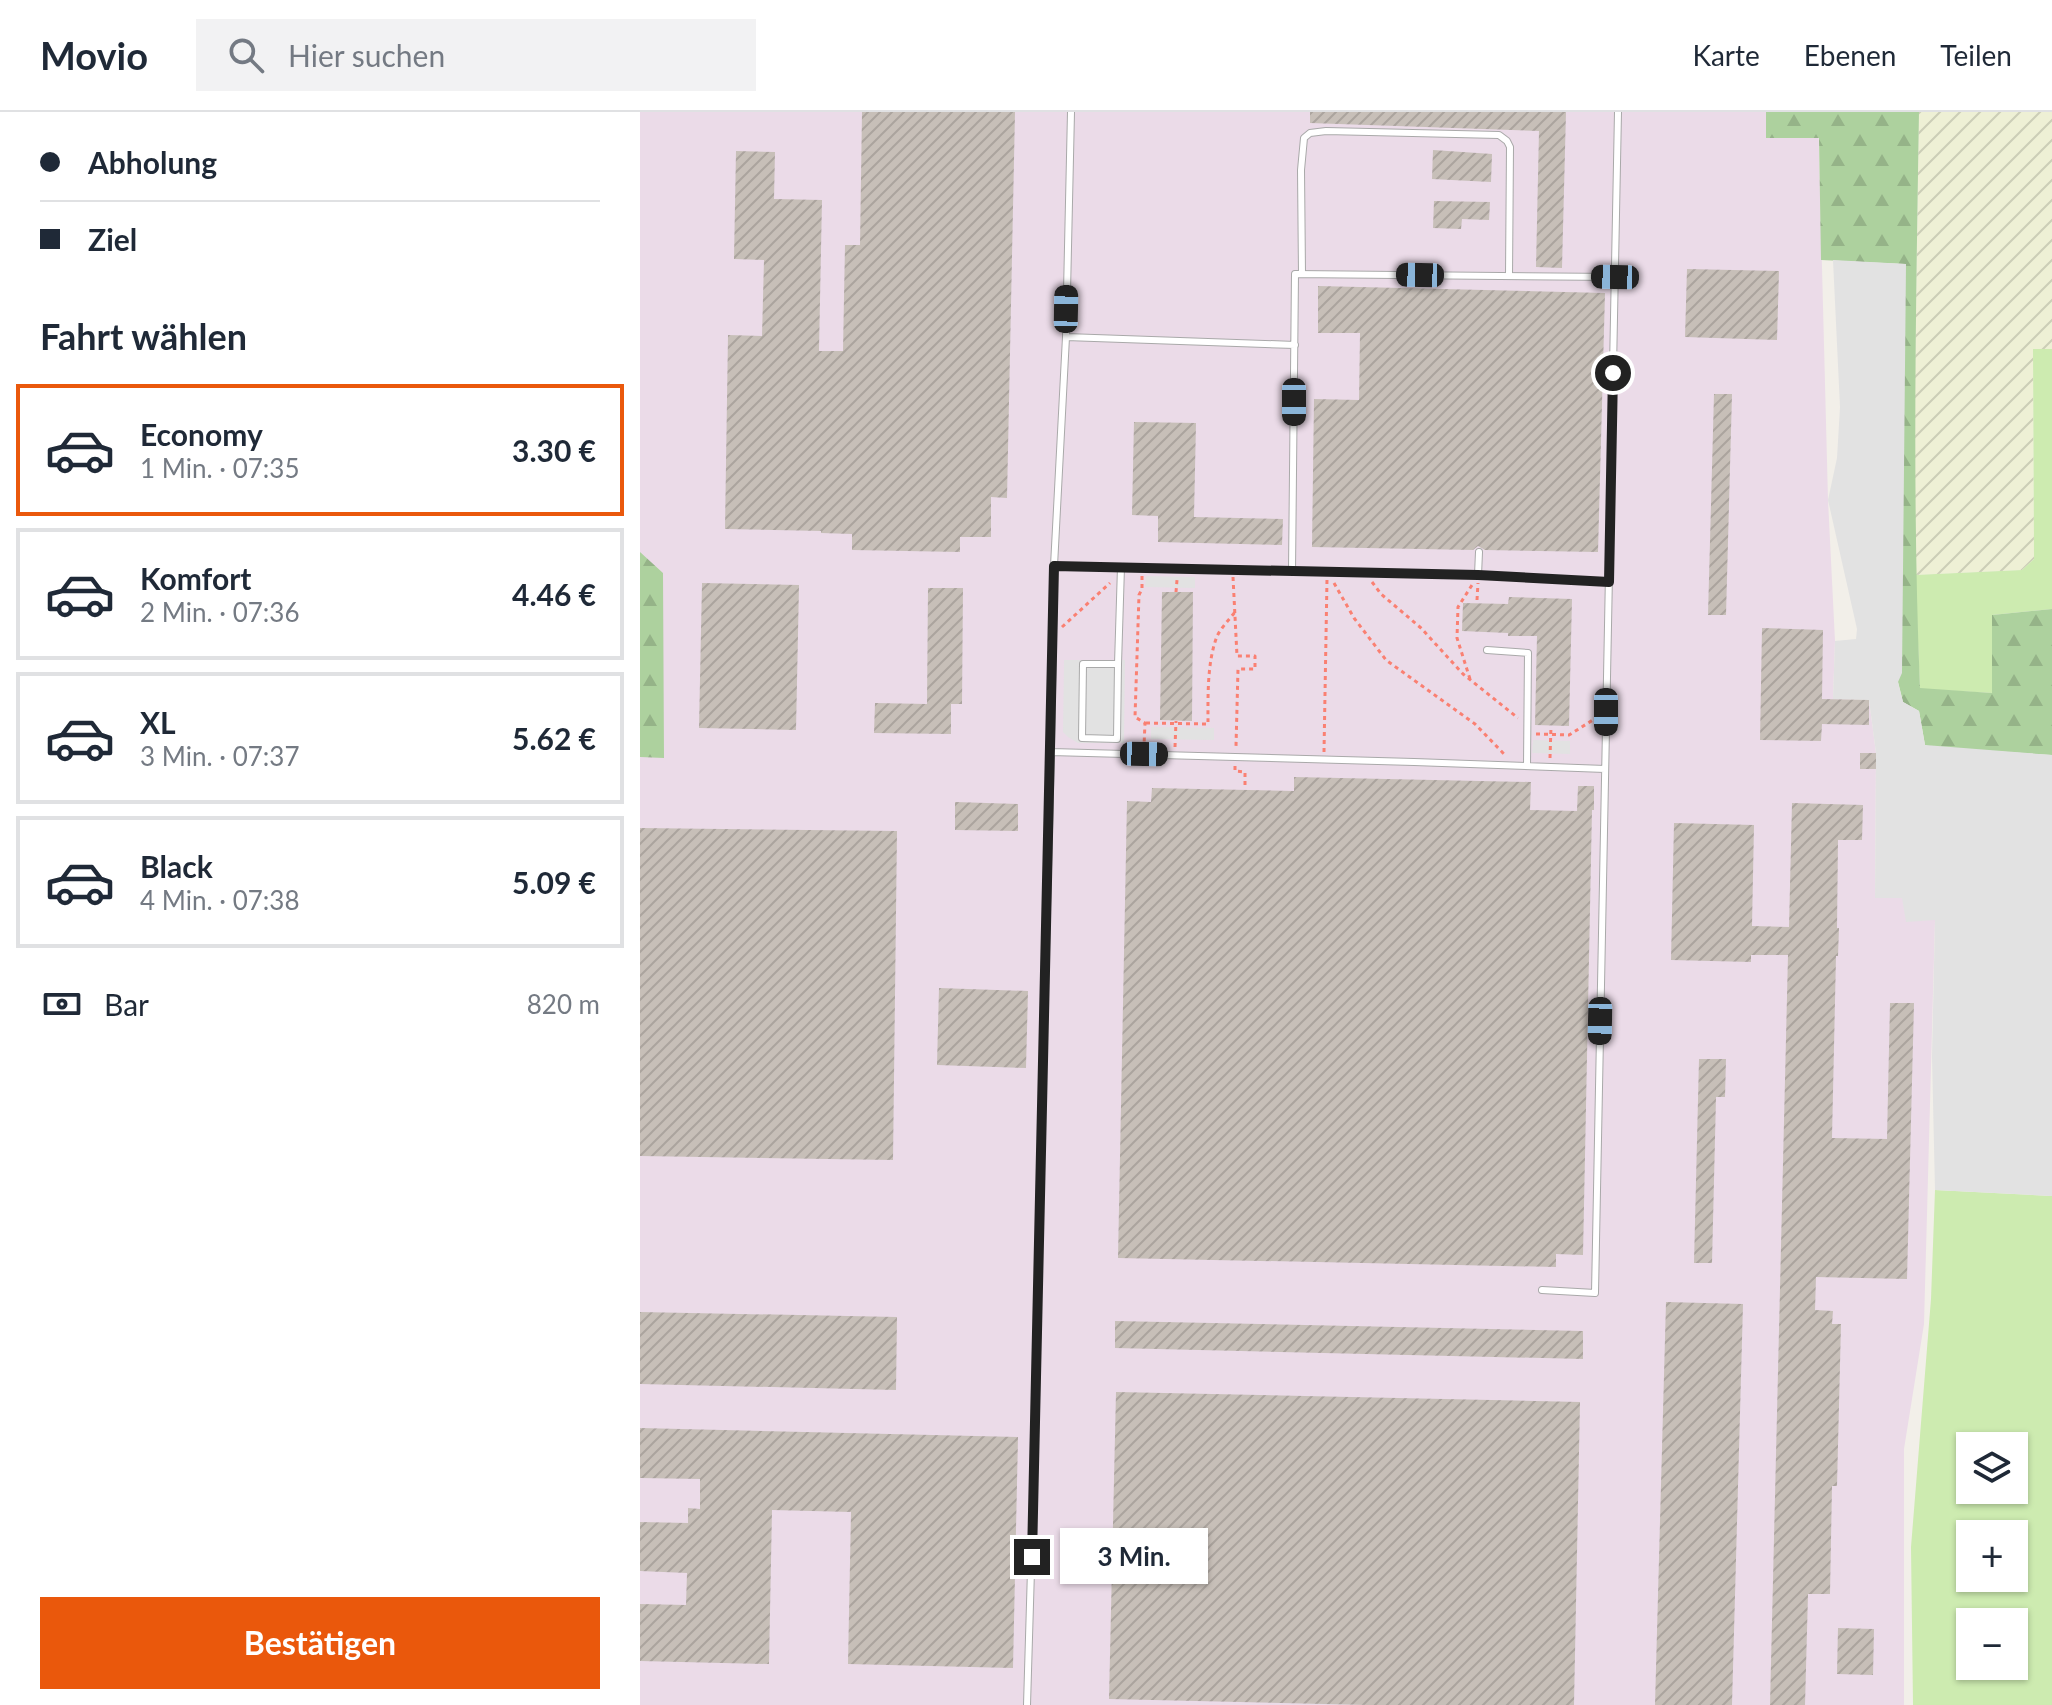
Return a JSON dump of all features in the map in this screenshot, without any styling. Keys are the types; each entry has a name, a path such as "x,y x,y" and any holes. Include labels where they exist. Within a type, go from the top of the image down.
{"lane":[{"path":"1027,1705 1054,566 1066,337 1071,112"},
{"path":"1542,1290 1595,1293 1618,112"},
{"path":"1302,274 1301,170 1304,138 1310,133 1326,131 1499,135 1507,141 1510,147 1509,276"},
{"path":"1292,571 1295,274 1615,277"},
{"path":"1066,337 1295,345"},
{"path":"1478,575 1479,552"},
{"path":"1054,566 1121,570 1478,575 1609,582"},
{"path":"1118,664 1083,664 1082,738 1117,739 1121,570"},
{"path":"1487,650 1528,653 1527,766"},
{"path":"1051,752 1605,769"}],"path":[{"path":"1142,568 1135,717 1145,723 1208,724 1208,692 1217,636 1235,612"},
{"path":"1053,634 1121,570"},
{"path":"1233,570 1237,656 1255,656 1255,669 1238,669 1235,771 1245,772 1245,785"},
{"path":"1324,760 1328,572"},
{"path":"1328,572 1354,618 1386,660 1475,724 1515,766"},
{"path":"1365,572 1381,594 1421,628 1471,680 1527,723"},
{"path":"1477,600 1478,575"},
{"path":"1471,680 1457,638 1458,607 1478,575"},
{"path":"1526,734 1569,735 1606,712"},
{"path":"1175,755 1176,722"},
{"path":"1144,754 1145,723"},
{"path":"1550,767 1551,726"}],"shaded area":[{"path":"640,112 1818,112 1828,500 1835,641 1833,699 1869,700 1876,753 1875,897 1902,898 1935,920 1924,1324 1904,1449 1904,1705 640,1705"},
{"path":"1833,260 1906,264 1902,673 1898,682 1903,702 1919,711 1925,745 2052,755 2052,1196 1935,1190 1932,1057 1935,920 1906,922 1902,898 1875,898 1876,753 1869,700 1833,699 1835,641 1856,639 1857,629 1828,500 1837,458 1840,407"},
{"path":"1146,576 1195,577 1195,588 1145,587"},
{"path":"1064,660 1125,660 1124,743 1078,743 1063,732"},
{"path":"1151,727 1214,728 1214,740 1151,739"},
{"path":"1533,740 1570,741 1570,754 1532,753"}],"green space":[{"path":"1766,112 1919,112 1915,472 1920,688 1992,693 1992,615 2052,609 2052,755 1925,745 1919,711 1903,702 1898,682 1905,264 1821,260 1819,138 1766,138"},
{"path":"1919,112 2052,112 2052,349 2033,350 2034,559 2022,570 1915,575"},
{"path":"2033,349 2052,349 2052,609 1992,615 1992,693 1920,689 1915,575 2022,570 2034,559"},
{"path":"640,552 663,573 664,758 640,757"},
{"path":"1935,1190 2052,1196 2052,1705 1913,1705 1911,1547 1931,1299"}],"building":[{"path":"862,112 1015,112 1007,498 991,497 991,537 960,537 960,552 852,550 852,534 725,529 728,335 762,336 764,260 734,259 736,151 775,152 774,199 822,200 819,351 843,351 845,245 860,245"},
{"path":"1310,112 1566,112 1562,268 1536,267 1539,131 1310,123"},
{"path":"1433,150 1492,154 1491,182 1432,179"},
{"path":"1434,201 1490,202 1489,220 1462,219 1461,229 1433,228"},
{"path":"1687,269 1779,271 1777,340 1685,337"},
{"path":"1318,286 1605,293 1598,552 1485,550 1478,546 1473,550 1312,547 1314,399 1359,400 1360,333 1318,333"},
{"path":"1714,394 1732,394 1726,615 1708,615"},
{"path":"1134,422 1196,423 1194,517 1283,519 1282,545 1158,542 1158,516 1132,515"},
{"path":"702,583 799,585 796,730 699,728"},
{"path":"928,588 963,588 962,704 951,704 951,734 874,733 875,703 927,704"},
{"path":"1162,592 1193,592 1192,721 1160,720"},
{"path":"1509,597 1572,599 1569,726 1535,725 1537,636 1462,631 1463,603 1508,604"},
{"path":"1762,628 1823,630 1822,699 1869,700 1869,725 1822,724 1821,741 1760,740"},
{"path":"1860,753 1876,753 1876,769 1860,769"},
{"path":"1294,777 1531,782 1530,810 1577,811 1578,786 1594,786 1583,1255 1556,1254 1556,1267 1118,1258 1127,801 1151,802 1152,788 1294,791"},
{"path":"955,802 1018,804 1018,831 955,830"},
{"path":"1792,803 1863,805 1862,840 1838,840 1839,928 1832,1138 1887,1139 1890,1003 1914,1003 1907,1279 1816,1277 1815,1310 1833,1311 1832,1324 1841,1324 1837,1486 1832,1486 1830,1594 1808,1594 1805,1705 1770,1705 1788,955 1751,955 1751,962 1671,960 1674,823 1754,825 1752,926 1789,927"},
{"path":"640,828 897,831 893,1160 640,1156"},
{"path":"939,988 1028,991 1026,1068 937,1065"},
{"path":"1699,1059 1726,1059 1725,1097 1716,1097 1712,1263 1694,1263"},
{"path":"1666,1302 1743,1304 1732,1705 1655,1705"},
{"path":"640,1312 897,1317 896,1390 640,1384"},
{"path":"1115,1321 1583,1331 1583,1359 1115,1348"},
{"path":"1116,1392 1580,1402 1574,1705 1367,1705 1109,1699"},
{"path":"640,1428 1018,1437 1013,1668 848,1664 851,1512 772,1510 769,1664 640,1661 640,1604 686,1605 687,1573 640,1571 640,1522 688,1523 688,1508 700,1509 700,1479 640,1478"},
{"path":"1838,1628 1874,1629 1873,1675 1837,1674"}],"route":[{"path":"1032,1557 1054,566 1478,575 1609,582 1613,373"}]}
